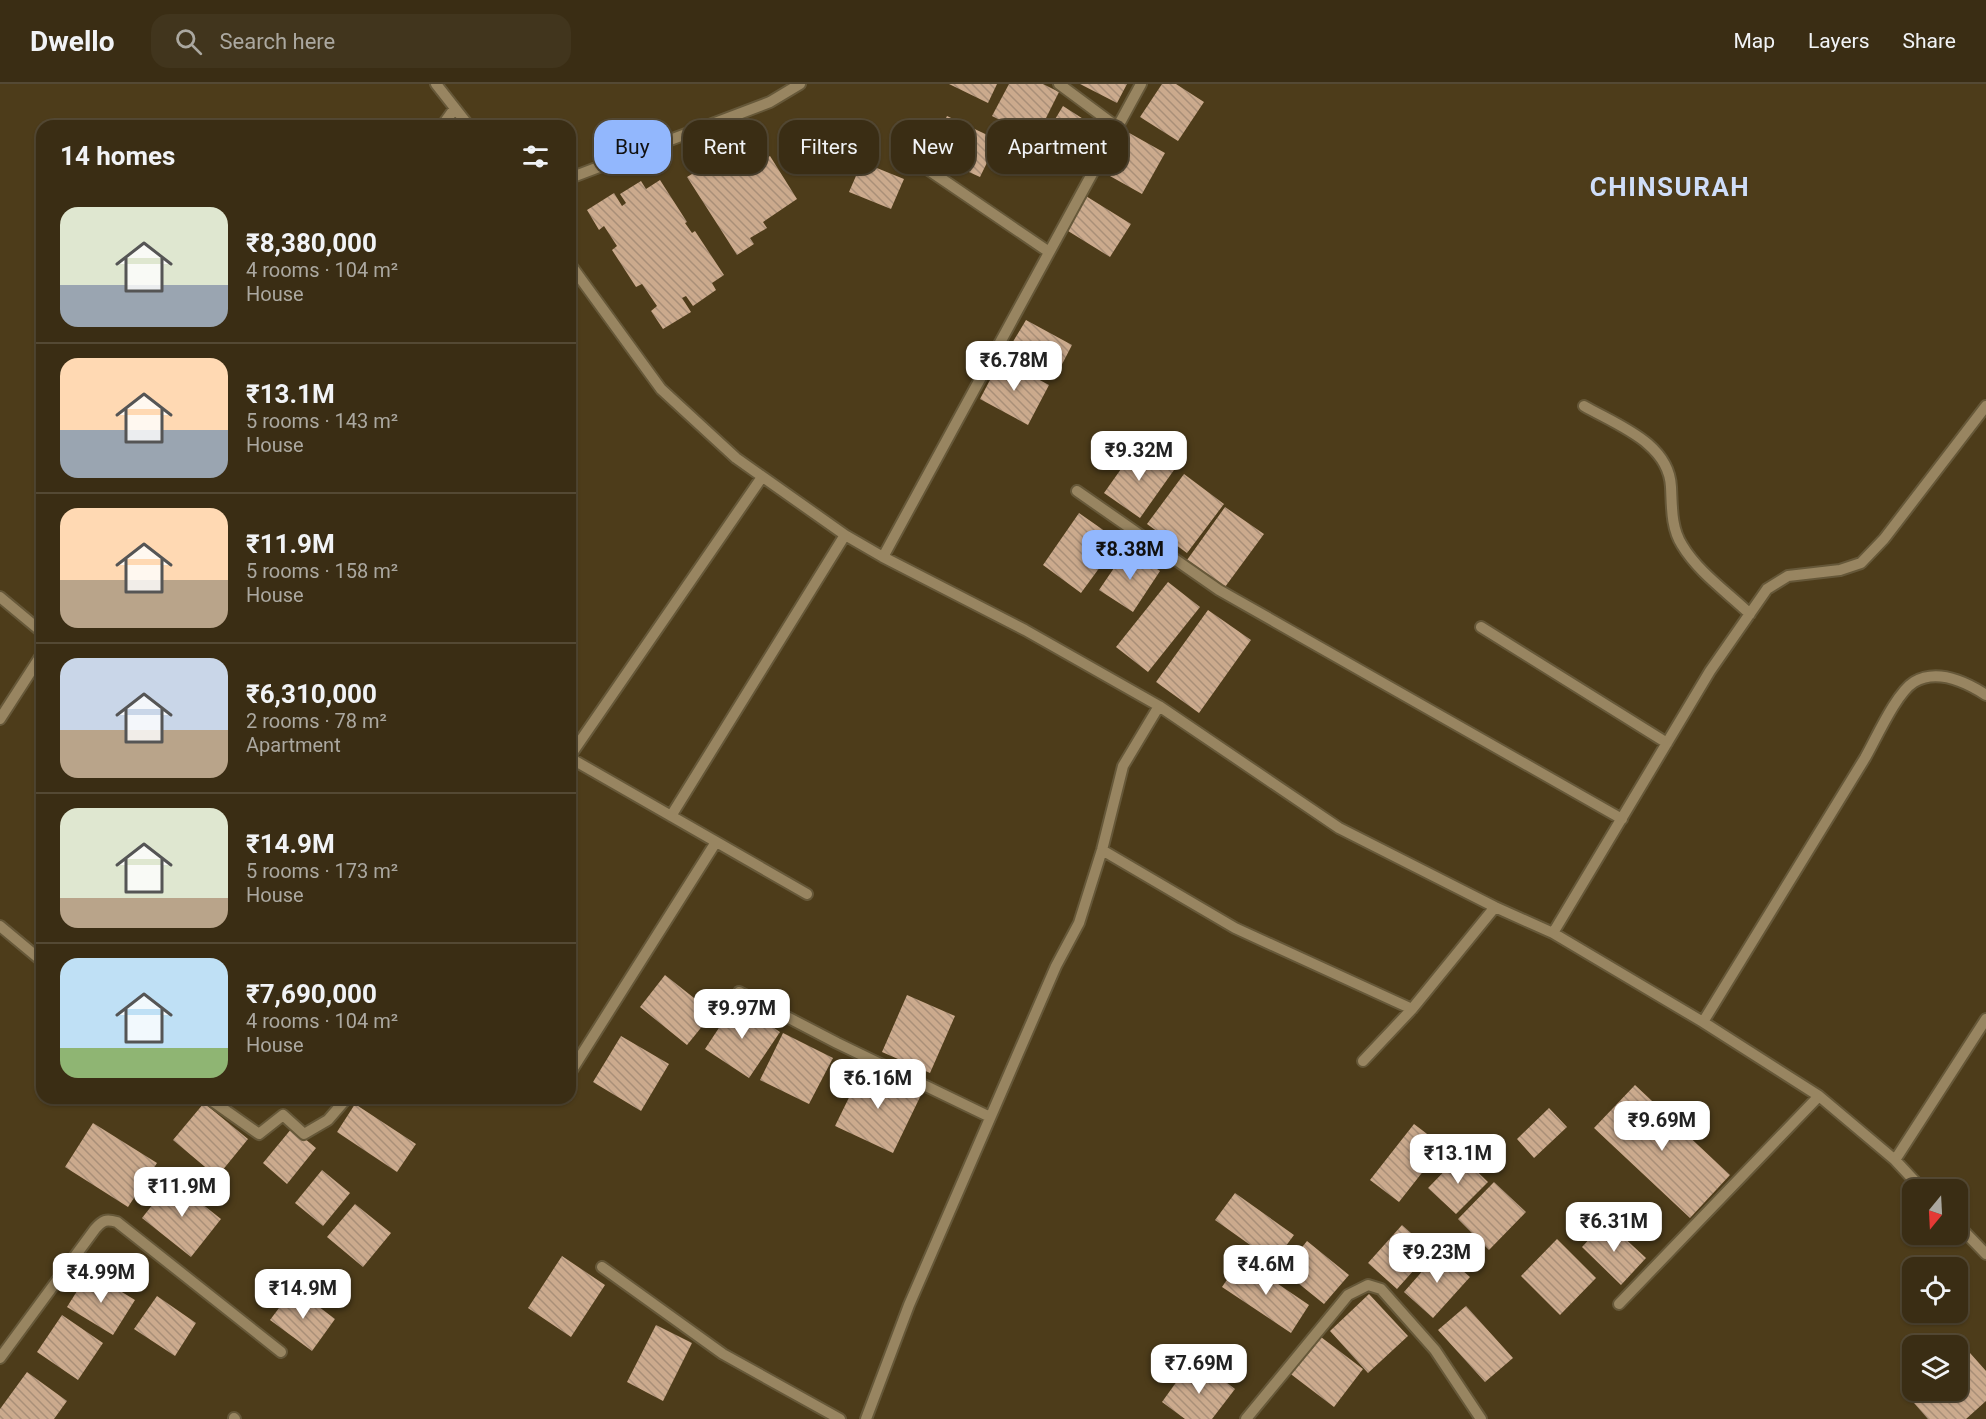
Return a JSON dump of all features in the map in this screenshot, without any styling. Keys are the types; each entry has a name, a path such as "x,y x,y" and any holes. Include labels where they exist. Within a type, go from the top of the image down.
{"street":[{"path":"436,84 464,120"},
{"path":"576,176 770,102 800,84"},
{"path":"1059,84 1108,120"},
{"path":"1121,120 1141,84"},
{"path":"446,120 455,108"},
{"path":"935,174 1049,252"},
{"path":"883,557 1091,174"},
{"path":"576,272 661,389 736,458 845,535 1025,630 1159,706 1339,828 1495,907 1553,933 1703,1022 1819,1096 1895,1160 1913,1179"},
{"path":"1584,406 1655,449 1666,464 1671,482 1673,521 1680,544 1695,562 1750,614"},
{"path":"1553,933 1710,671 1767,589 1788,576 1840,570 1861,563 1884,538 1986,406"},
{"path":"576,748 762,477"},
{"path":"1077,491 1219,590 1622,819"},
{"path":"671,816 845,535"},
{"path":"0,597 36,627"},
{"path":"1481,627 1667,743"},
{"path":"0,719 36,663"},
{"path":"1703,1022 1866,756 1898,699 1914,682 1937,676 1965,681 1986,695"},
{"path":"866,1419 909,1305 1056,966 1079,923 1102,850 1123,766 1159,706"},
{"path":"576,761 807,894"},
{"path":"576,1064 716,842"},
{"path":"1102,850 1235,928 1412,1009"},
{"path":"1363,1061 1412,1009 1495,907"},
{"path":"0,926 36,956"},
{"path":"739,992 837,1043 990,1117"},
{"path":"1895,1160 1986,1018"},
{"path":"1619,1304 1819,1096"},
{"path":"216,1104 259,1134 283,1115 304,1134 328,1120 342,1104"},
{"path":"0,1358 95,1229 102,1221 108,1219 117,1222 281,1352"},
{"path":"1968,1235 1986,1254"},
{"path":"602,1267 723,1354 840,1419"},
{"path":"1246,1419 1348,1295 1368,1285 1381,1289 1435,1350 1481,1419"}],"building":[{"path":"949,84 997,84 988,103"},
{"path":"1009,84 1043,84 1059,92 1045,120 1000,120 992,116"},
{"path":"1080,84 1127,84 1117,103"},
{"path":"1162,84 1176,84 1204,102 1178,141 1140,117"},
{"path":"1063,106 1085,120 1055,120"},
{"path":"975,129 987,135 987,163 980,177 973,174"},
{"path":"1128,132 1165,153 1142,194 1106,174 1128,174"},
{"path":"770,156 779,174 781,174 797,199 763,222 767,228 750,238 754,244 737,255 687,177 692,174 767,174 767,158"},
{"path":"879,169 904,179 891,209 849,192 857,174 879,174"},
{"path":"660,180 687,222 685,223 692,233 695,231 724,275 712,283 716,290 693,306 686,296 682,298 691,312 663,329 651,311 657,306 642,284 636,287 612,250 617,246 604,226 599,230 587,210 614,193 622,206 626,203 620,194 641,181 646,189"},
{"path":"1081,193 1131,224 1110,257 1060,226"},
{"path":"1026,320 1072,345 1056,376 1008,350"},
{"path":"1001,359 1049,385 1028,425 980,399"},
{"path":"1138,445 1174,470 1140,518 1104,493"},
{"path":"1184,474 1224,504 1187,553 1147,524"},
{"path":"1225,507 1264,534 1225,587 1187,560"},
{"path":"1079,513 1119,541 1081,593 1043,565"},
{"path":"1127,549 1160,571 1133,612 1099,590"},
{"path":"1168,582 1200,607 1148,672 1116,647"},
{"path":"1208,610 1251,640 1199,713 1156,682"},
{"path":"665,975 713,1013 687,1045 640,1007"},
{"path":"907,995 955,1016 930,1073 882,1052"},
{"path":"736,1002 780,1032 749,1078 705,1049"},
{"path":"783,1033 833,1058 809,1104 760,1080"},
{"path":"621,1036 669,1064 641,1111 593,1082"},
{"path":"864,1067 921,1095 893,1153 835,1126"},
{"path":"1635,1085 1668,1116 1665,1119 1679,1133 1682,1130 1730,1175 1690,1218 1594,1128"},
{"path":"203,1104 248,1139 217,1177 173,1140"},
{"path":"355,1104 416,1144 397,1172 337,1132"},
{"path":"1549,1108 1567,1127 1534,1158 1517,1139"},
{"path":"93,1123 157,1163 128,1207 65,1167"},
{"path":"1414,1124 1443,1146 1399,1202 1370,1180"},
{"path":"292,1128 316,1148 287,1184 263,1163"},
{"path":"1460,1155 1488,1182 1456,1214 1428,1188"},
{"path":"322,1170 350,1193 323,1226 295,1203"},
{"path":"172,1180 221,1219 191,1257 142,1218"},
{"path":"1494,1182 1526,1212 1489,1250 1458,1219"},
{"path":"1235,1193 1294,1235 1274,1262 1215,1220"},
{"path":"355,1204 391,1233 363,1267 327,1237"},
{"path":"1606,1221 1646,1258 1621,1285 1582,1247"},
{"path":"1402,1225 1431,1251 1397,1289 1368,1263"},
{"path":"1557,1239 1596,1278 1560,1315 1521,1276"},
{"path":"1307,1241 1349,1275 1324,1304 1283,1271"},
{"path":"1440,1251 1470,1277 1433,1318 1404,1292"},
{"path":"562,1256 605,1285 571,1337 528,1308"},
{"path":"1241,1259 1309,1305 1291,1333 1222,1287"},
{"path":"89,1272 135,1300 113,1335 67,1307"},
{"path":"294,1288 335,1319 312,1351 270,1320"},
{"path":"1369,1294 1408,1336 1368,1373 1330,1331"},
{"path":"157,1296 196,1323 175,1356 134,1329"},
{"path":"1466,1306 1513,1358 1485,1382 1438,1330"},
{"path":"62,1315 103,1343 78,1380 37,1352"},
{"path":"656,1325 692,1343 663,1401 627,1382"},
{"path":"1317,1334 1363,1369 1334,1407 1288,1372"},
{"path":"1968,1351 1986,1371 1986,1401 1966,1419 1928,1419 1912,1401 1968,1401"},
{"path":"1204,1365 1235,1389 1212,1419 1185,1419 1162,1402 1185,1370 1195,1377"},
{"path":"27,1372 67,1401 54,1419 0,1419 0,1409"}],"district":[{"name":"CHINSURAH","path":"1670,187"}]}
